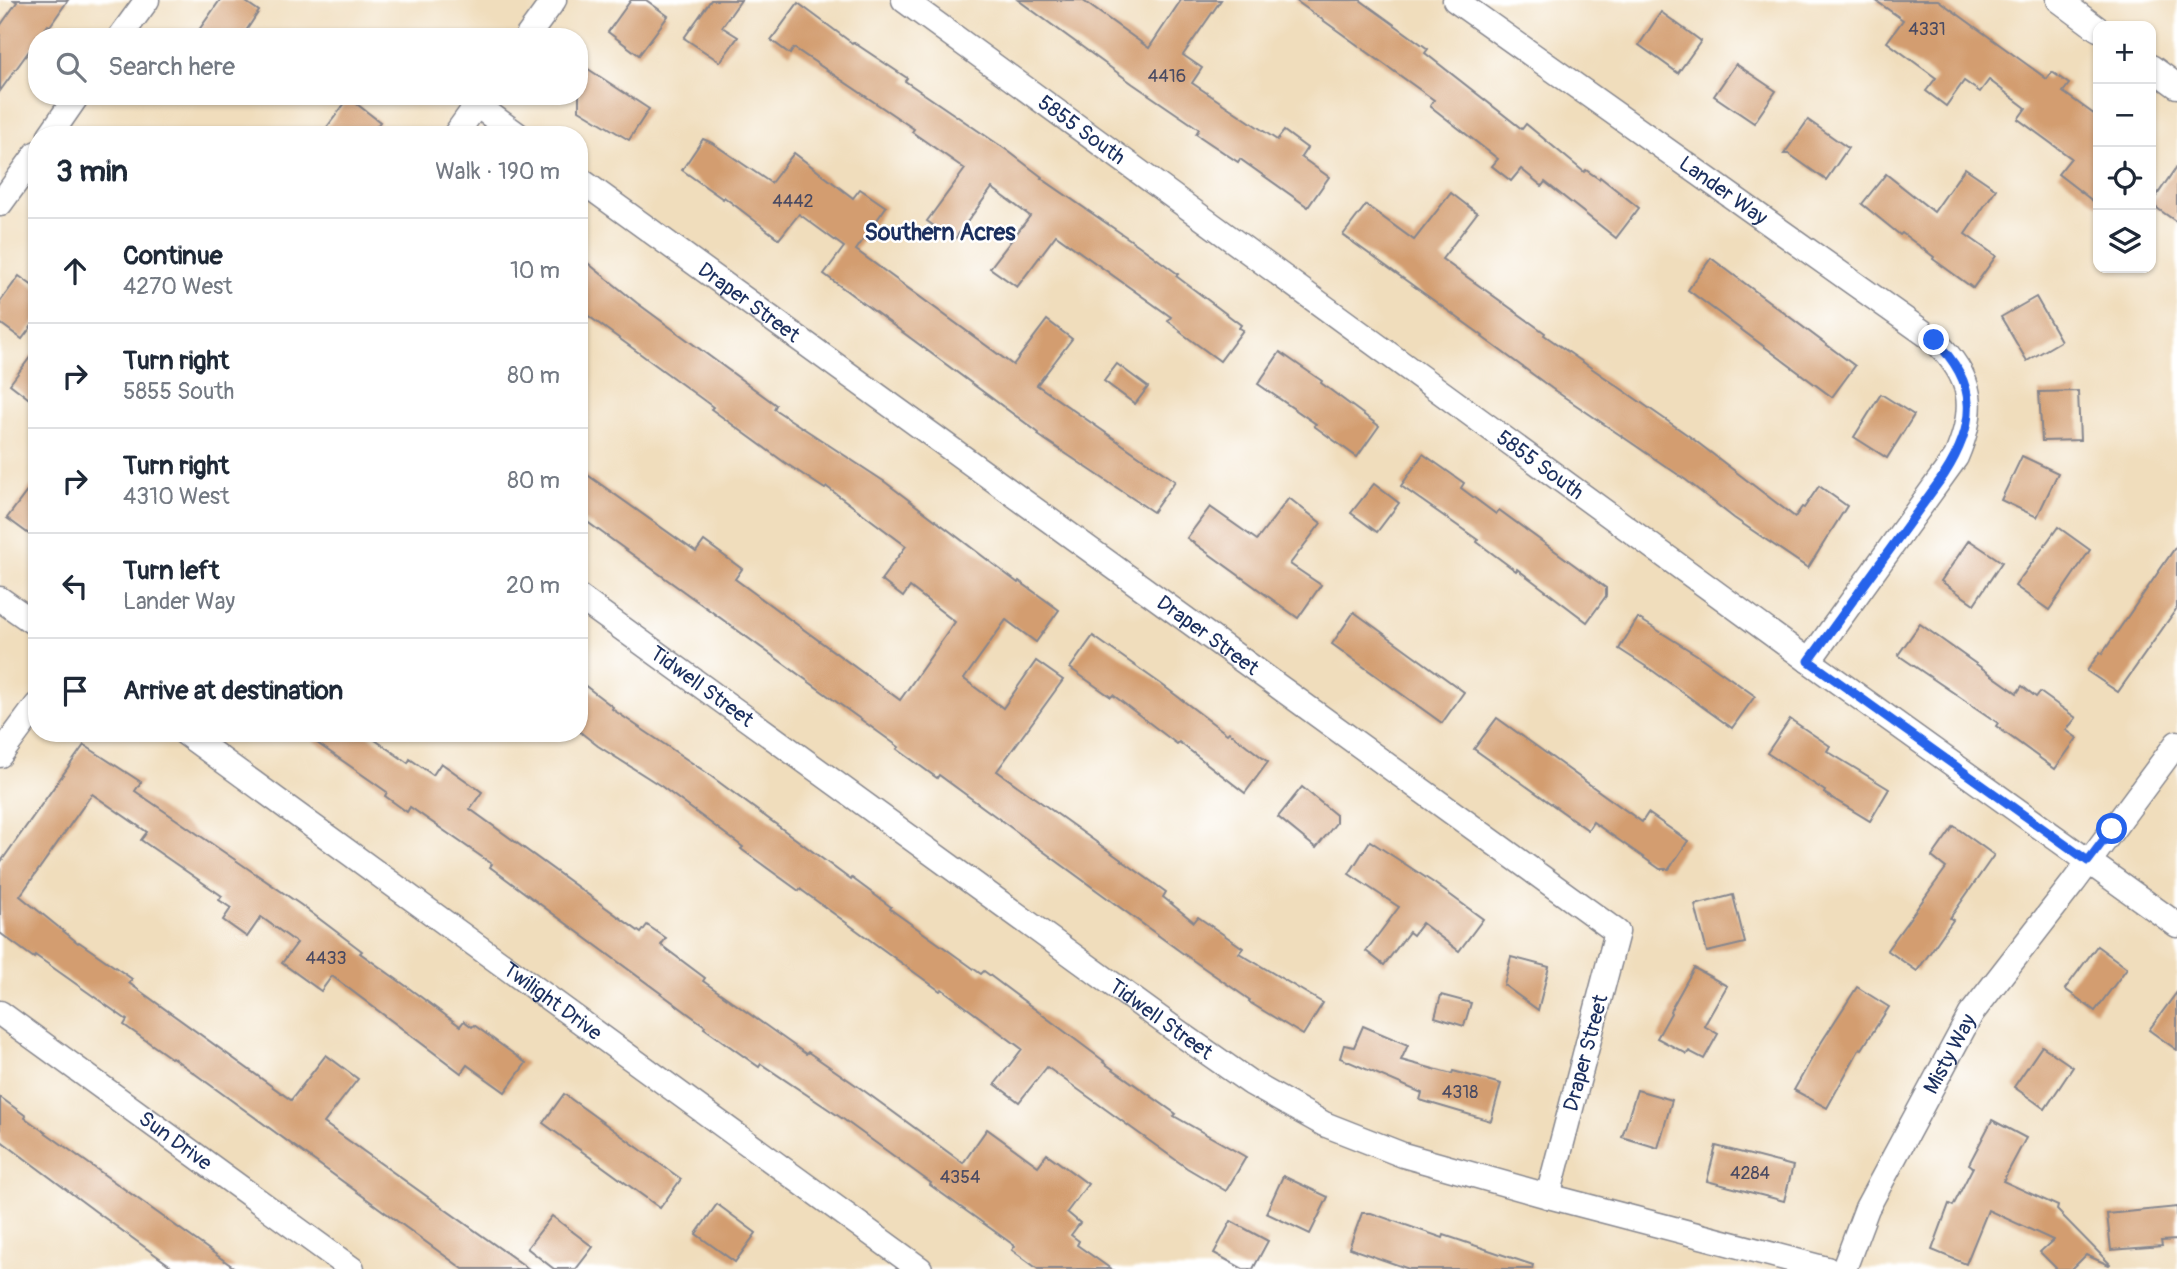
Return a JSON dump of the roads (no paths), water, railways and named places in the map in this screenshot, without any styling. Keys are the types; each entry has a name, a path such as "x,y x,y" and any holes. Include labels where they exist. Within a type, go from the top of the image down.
{"street":[{"path":"127,28 147,0"},
{"path":"534,28 554,0"},
{"name":"5855 South","path":"904,0 1809,661 2177,925"},
{"name":"Lander Way","path":"1455,0 1934,340 1948,354 1963,378 1969,399 1969,418 1956,457 1809,661"},
{"path":"2059,0 2093,25"},
{"path":"2156,71 2177,86"},
{"path":"56,126 72,105"},
{"path":"462,126 477,105"},
{"path":"484,105 508,126"},
{"path":"0,204 28,165"},
{"name":"Draper Street","path":"588,186 1618,932 1548,1196"},
{"path":"0,598 28,618"},
{"name":"Tidwell Street","path":"588,604 1158,1018 1251,1083 1324,1124 1391,1150 1548,1196 1827,1269"},
{"path":"0,755 28,717"},
{"name":"Twilight Drive","path":"197,742 920,1269"},
{"name":"Misty Way","path":"1844,1269 1867,1208 1971,1014 2177,743"},
{"name":"Sun Drive","path":"0,1013 352,1269"}],"district":[{"name":"Southern Acres","path":"940,232"}]}
